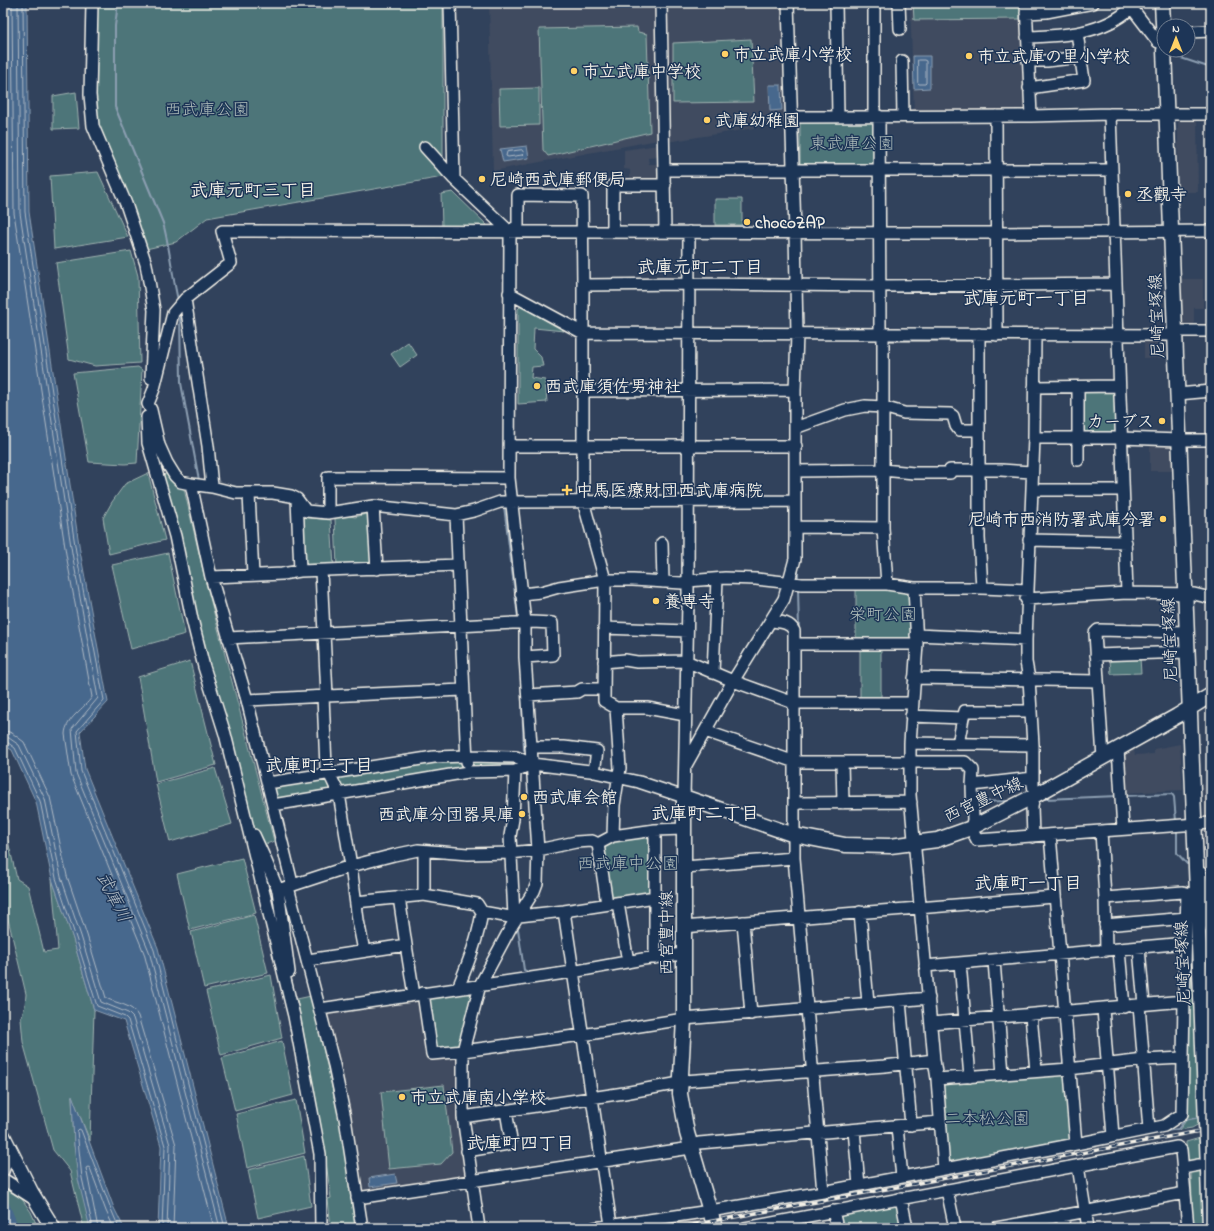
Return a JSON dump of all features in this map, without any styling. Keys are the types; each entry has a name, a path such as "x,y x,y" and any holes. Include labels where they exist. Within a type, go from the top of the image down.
{"main road":[{"path":"1162,3 1163,18"},
{"name":"尼崎宝塚線","path":"1164,58 1210,1228"},
{"name":"西宮豊中線","path":"715,1228 691,1146 682,1108 680,1083 684,1019 684,797 794,835 851,846 890,846 937,840 971,828 1034,796 1211,695"},
{"path":"3,1136 35,1199 53,1228"}],"street":[{"path":"92,3 90,94 93,126 133,224 146,264 154,310 147,423 148,443 175,536 192,620 204,667 225,734 294,1016 320,1154 321,1228"},
{"path":"450,3 454,179"},
{"path":"661,3 665,232"},
{"path":"685,767 733,681 784,599 790,583 795,559 795,390 797,334 793,123 791,116 788,3"},
{"path":"836,3 838,116"},
{"path":"874,3 876,116 880,170 880,330 883,335 883,528 887,584"},
{"path":"899,3 900,29"},
{"path":"1031,116 1026,8 1046,12 1093,3"},
{"path":"1027,37 1095,30 1115,19 1129,6 1156,40"},
{"path":"1196,32 1211,31"},
{"path":"1029,88 1084,80 1077,33"},
{"path":"1028,61 1047,61 1080,57"},
{"path":"902,61 903,116"},
{"path":"1110,114 1127,590"},
{"path":"791,116 1211,114"},
{"path":"996,116 997,335"},
{"path":"425,147 454,179 510,232 509,478 525,622 538,850 537,883 534,891 516,916 480,985 463,1051 462,1117 479,1228"},
{"path":"664,170 1112,170"},
{"path":"613,232 613,185 665,185"},
{"path":"510,232 518,225 518,195 582,196 583,501 604,580 604,701 616,708 647,708 686,715"},
{"path":"795,501 500,502 474,511 456,515 373,506 328,514 306,511 296,499 291,496 273,493 236,493 181,482 175,476 167,463 159,445 151,410 148,404 154,389 170,318 185,299 230,263 222,231 997,233 1211,231"},
{"path":"268,783 434,757 516,757 532,764 594,772 619,777 684,797 688,581 689,232"},
{"path":"583,285 689,284 880,286 1116,284"},
{"path":"509,293 583,333 663,333 689,335 1118,335 1211,331"},
{"path":"185,299 208,446 212,487"},
{"path":"979,334 979,538 982,588"},
{"path":"1033,837 1033,745 1029,679 1026,662 1026,594 1034,438 1035,335"},
{"path":"1078,386 1078,460"},
{"path":"1034,387 1119,386"},
{"path":"582,390 795,390"},
{"path":"1178,394 1211,391"},
{"path":"795,428 845,410 865,406 883,407 904,413 950,414 953,416 959,430 978,430"},
{"path":"1034,438 1211,440"},
{"path":"509,446 796,446"},
{"path":"796,471 883,470 914,473 936,473 950,472 950,470 1001,470 1032,472"},
{"path":"328,514 328,477 509,478"},
{"path":"191,484 211,577 247,700 291,879 289,891 308,960 345,1118 362,1228"},
{"path":"1032,490 1123,490"},
{"path":"250,494 253,575"},
{"path":"296,499 300,571"},
{"path":"373,506 377,569"},
{"path":"456,515 468,772"},
{"path":"795,527 883,528"},
{"path":"1029,540 1126,542"},
{"path":"662,543 663,582"},
{"path":"211,577 282,574 300,571 458,565"},
{"path":"321,571 324,633 326,767 339,794 364,951"},
{"path":"521,594 541,592 559,587 604,580 633,580 682,584 688,581 716,579 756,579 802,584 887,584 914,588 982,588 1026,594 1127,590 1186,594 1211,598"},
{"path":"713,673 716,579"},
{"path":"914,588 917,640 909,761 911,802 934,1060 938,1079 944,1169"},
{"path":"771,621 792,626 798,644 794,858 823,1192"},
{"path":"228,638 525,622 552,623 553,655 526,657"},
{"path":"604,628 687,631"},
{"path":"1103,758 1095,633 1098,630 1187,632"},
{"path":"798,644 917,640 1026,640"},
{"path":"1096,655 1188,652"},
{"path":"604,662 625,660 636,662 686,661 733,681 798,703 912,703"},
{"path":"914,678 1097,681"},
{"path":"528,695 604,689"},
{"path":"247,700 463,690"},
{"path":"613,836 614,805 620,768 616,708"},
{"path":"958,744 965,711 1031,711"},
{"path":"911,716 963,718"},
{"path":"705,731 795,762 965,762 973,770 973,820 971,828 976,840 1211,823"},
{"path":"910,743 1033,745"},
{"path":"531,747 564,747 597,751 594,772"},
{"path":"1118,749 1123,830"},
{"path":"842,762 843,803"},
{"path":"273,805 468,772 515,771 532,764"},
{"path":"515,771 510,853 516,916"},
{"path":"972,795 1033,778"},
{"path":"795,803 911,802"},
{"path":"245,818 278,890 294,1016"},
{"path":"598,844 613,836 655,830 684,829"},
{"path":"655,830 655,958"},
{"path":"1101,831 1105,898 1106,951"},
{"path":"1050,835 1054,897 1076,1144"},
{"path":"278,890 351,866 418,850 424,852 468,854 510,853 538,850 576,842 592,841 598,844"},
{"path":"1196,842 1211,929"},
{"path":"598,844 628,962"},
{"path":"424,852 424,895"},
{"path":"685,867 794,858"},
{"path":"594,1228 710,1211 823,1192 1164,1126 1182,1114 1182,1058 1187,893 1183,892 1105,898"},
{"path":"356,902 424,895 477,904 482,912 480,926 476,941 458,988"},
{"path":"399,897 406,945 432,1054 463,1051 684,1019 929,998"},
{"path":"482,912 516,916 564,911 655,897"},
{"path":"683,927 1054,897"},
{"path":"564,911 611,1225"},
{"path":"860,912 868,1003"},
{"path":"1105,925 1186,918"},
{"path":"743,922 751,1014"},
{"path":"926,966 1186,943"},
{"path":"308,960 406,945"},
{"path":"1139,948 1144,1060 1150,1129"},
{"path":"1119,950 1124,1007"},
{"path":"320,1009 683,954"},
{"path":"994,961 1003,1074"},
{"path":"960,963 970,1077"},
{"path":"900,1001 911,1125"},
{"path":"931,1023 1184,1001"},
{"path":"1103,1009 1113,1136"},
{"path":"1031,1015 1036,1071"},
{"path":"938,1079 1144,1060 1182,1058"},
{"path":"462,1117 592,1098 680,1083 684,1081 934,1060"},
{"path":"467,1151 508,1144 511,1140 506,1111"},
{"path":"358,1198 601,1162 691,1146 699,1143 818,1132 897,1127 940,1122"},
{"path":"897,1127 902,1177"},
{"path":"854,1130 859,1185"},
{"path":"745,1228 1177,1147 1181,1150 1188,1228"},
{"path":"3,1159 3,1171"},
{"path":"1183,1168 1200,1165"},
{"path":"1078,1166 1088,1228"},
{"path":"3,1179 35,1199"},
{"path":"947,1190 955,1228"},
{"path":"996,1228 1185,1193"},
{"path":"901,1198 907,1228"},
{"path":"833,1211 837,1228"},
{"path":"1062,1215 1064,1228"}],"shaded area":[{"name":"市立武庫中学校","path":"489,3 655,3 658,140 493,171"},
{"name":"市立武庫小学校","path":"665,3 785,3 786,123 667,142"},
{"name":"市立武庫の里小学校","path":"910,3 1024,3 1026,112 914,113"},
{"path":"1178,117 1197,117 1198,192 1178,192"},
{"path":"658,145 658,157 648,158 649,164 657,164 657,183 630,182 630,170 624,169 624,150"},
{"path":"1182,279 1203,279 1203,308 1194,308 1194,328 1182,328"},
{"path":"1144,340 1166,340 1166,358 1144,358"},
{"path":"1150,443 1172,443 1172,471 1150,471"},
{"path":"1180,744 1183,790 1124,793 1122,756 1134,749 1135,755 1154,754 1154,749"},
{"path":"1203,785 1211,785 1211,818 1205,818"},
{"name":"市立武庫南小学校","path":"416,998 420,1000 429,1059 454,1056 459,1059 466,1174 464,1178 363,1193 360,1192 351,1119 326,1014 331,1011"},
{"path":"706,1218 709,1228 643,1228"}],"green space":[{"name":"西武庫公園","path":"96,3 443,3 443,177 207,218 176,242 146,249 100,130 94,94"},
{"path":"913,3 1020,3 1020,19 914,20"},
{"path":"637,27 638,32 647,34 650,132 548,156 543,150 539,29"},
{"path":"751,39 754,102 673,103 673,43"},
{"path":"539,88 539,125 500,126 499,89"},
{"path":"76,92 79,128 53,129 53,96"},
{"name":"東武庫公園","path":"874,118 876,164 871,166 804,166 800,163 800,124 805,120"},
{"path":"98,172 128,237 54,249 50,176"},
{"path":"453,192 489,227 442,227 441,194"},
{"path":"715,199 742,199 742,225 715,225"},
{"path":"131,251 138,276 140,363 95,366 69,359 56,263"},
{"path":"521,306 564,331 534,328 533,349 541,357 543,366 532,367 531,378 545,380 547,402 518,404 518,309"},
{"path":"408,342 417,355 400,367 391,354"},
{"path":"138,367 142,370 137,463 125,464 89,462 73,373"},
{"path":"1083,391 1116,391 1117,432 1114,435 1083,435"},
{"path":"148,473 165,540 109,554 103,518 125,484"},
{"path":"168,473 174,483 184,489 205,579 274,841 264,845 248,816 205,655 161,476"},
{"path":"370,513 374,566 337,567 335,519 341,514 355,517"},
{"path":"303,517 331,520 334,567 303,566"},
{"path":"168,553 185,634 131,649 112,565"},
{"name":"栄町公園","path":"856,588 885,588 909,591 911,640 856,640"},
{"path":"860,646 881,646 881,698 860,698"},
{"path":"1140,658 1141,673 1111,674 1110,659"},
{"path":"190,661 216,765 156,782 138,677"},
{"path":"463,761 464,767 344,790 340,787 336,779 340,775 425,763"},
{"path":"473,761 513,762 513,767 473,766"},
{"path":"215,768 232,824 170,842 156,784"},
{"path":"323,778 329,788 326,792 280,801 277,799 274,789 278,785"},
{"path":"3,820 17,879 28,886 44,952 58,950 52,879 73,939 94,1010 90,1141 72,1096 74,1145 90,1228 84,1228 70,1171 53,1150 23,1042 21,1019 25,1006 26,994 3,898"},
{"name":"西武庫中公園","path":"651,835 653,893 611,901 603,843 625,838"},
{"path":"242,858 256,913 190,930 177,874"},
{"path":"254,915 268,973 204,988 191,932"},
{"path":"1191,917 1199,1124 1192,1128 1179,1130 1185,1122"},
{"path":"1206,917 1211,953 1211,1029"},
{"path":"271,975 282,1038 221,1055 206,991"},
{"path":"472,991 474,994 459,1048 435,1052 427,998"},
{"path":"311,996 340,1122 355,1228 331,1228 328,1199 331,1198 321,1127 297,999"},
{"path":"282,1041 293,1095 235,1111 222,1058"},
{"name":"二本松公園","path":"1063,1073 1066,1076 1072,1139 1068,1142 949,1163 943,1084 945,1082"},
{"path":"444,1085 452,1152 441,1164 389,1169 381,1092"},
{"path":"296,1100 305,1153 247,1168 236,1114"},
{"path":"1200,1138 1200,1158 1189,1164 1187,1159 1186,1142"},
{"path":"304,1156 311,1206 258,1218 248,1170"},
{"path":"1201,1168 1203,1228 1193,1228 1191,1171"},
{"path":"3,1183 17,1192 31,1212 38,1228 15,1228 3,1204"},
{"path":"898,1202 905,1228 840,1228 838,1216"}],"water":[{"name":"武庫川","path":"3,3 27,3 29,212 80,551 108,702 80,732 85,769 158,948 229,1228 158,1228 161,1146 124,1021 94,1010 73,939 52,879 36,802 12,750 3,745"},
{"path":"913,56 930,56 930,88 914,89"},
{"path":"769,85 781,85 782,110 770,111"},
{"path":"527,146 529,158 503,162 500,149"},
{"path":"72,1095 114,1208 124,1228 90,1228 78,1179 74,1145"},
{"path":"395,1174 397,1183 370,1187 369,1178"}],"waterway":[{"path":"118,3 115,26 115,107 163,223 178,300"},
{"path":"1181,58 1211,68"},
{"path":"180,311 181,383 199,480"},
{"path":"800,496 801,524"},
{"path":"504,506 518,618"},
{"path":"800,546 801,530"},
{"path":"798,566 798,580"},
{"path":"798,588 799,632"},
{"path":"519,627 520,650"},
{"path":"800,648 800,700"},
{"path":"232,669 247,723"},
{"path":"521,680 524,750"},
{"path":"799,746 800,706"},
{"path":"803,766 803,768 837,768"},
{"path":"847,768 898,767"},
{"path":"960,767 967,772 968,795"},
{"path":"1124,796 1172,794 1174,797 1176,821"},
{"path":"1045,799 1118,796"},
{"path":"265,797 275,838"},
{"path":"975,802 1009,801"},
{"path":"1177,832 1177,853 1187,864"},
{"path":"518,929 524,970 530,973"},
{"path":"1150,1134 1178,1129 1185,1120 1200,1117"},
{"path":"3,1206 12,1228"}],"railway":[{"path":"675,1228 1211,1129"}],"place":[{"name":"市立武庫小学校","path":"725,54"},
{"name":"市立武庫の里小学校","path":"969,56"},
{"name":"市立武庫中学校","path":"574,71"},
{"name":"武庫幼稚園","path":"707,120"},
{"name":"尼崎西武庫郵便局","path":"482,179"},
{"name":"丞觀寺","path":"1128,194"},
{"name":"chocoZAP","path":"747,222"},
{"name":"西武庫須佐男神社","path":"537,386"},
{"name":"カーブス","path":"1162,421"},
{"name":"中馬医療財団西武庫病院","path":"567,490"},
{"name":"尼崎市西消防署武庫分署","path":"1163,519"},
{"name":"養専寺","path":"656,601"},
{"name":"西武庫会館","path":"524,797"},
{"name":"西武庫分団器具庫","path":"522,814"},
{"name":"市立武庫南小学校","path":"402,1097"}],"district":[{"name":"武庫元町三丁目","path":"253,190"},
{"name":"武庫元町二丁目","path":"700,267"},
{"name":"武庫元町一丁目","path":"1026,298"},
{"name":"武庫町三丁目","path":"319,765"},
{"name":"武庫町二丁目","path":"705,813"},
{"name":"武庫町一丁目","path":"1028,883"},
{"name":"武庫町四丁目","path":"520,1143"}]}
